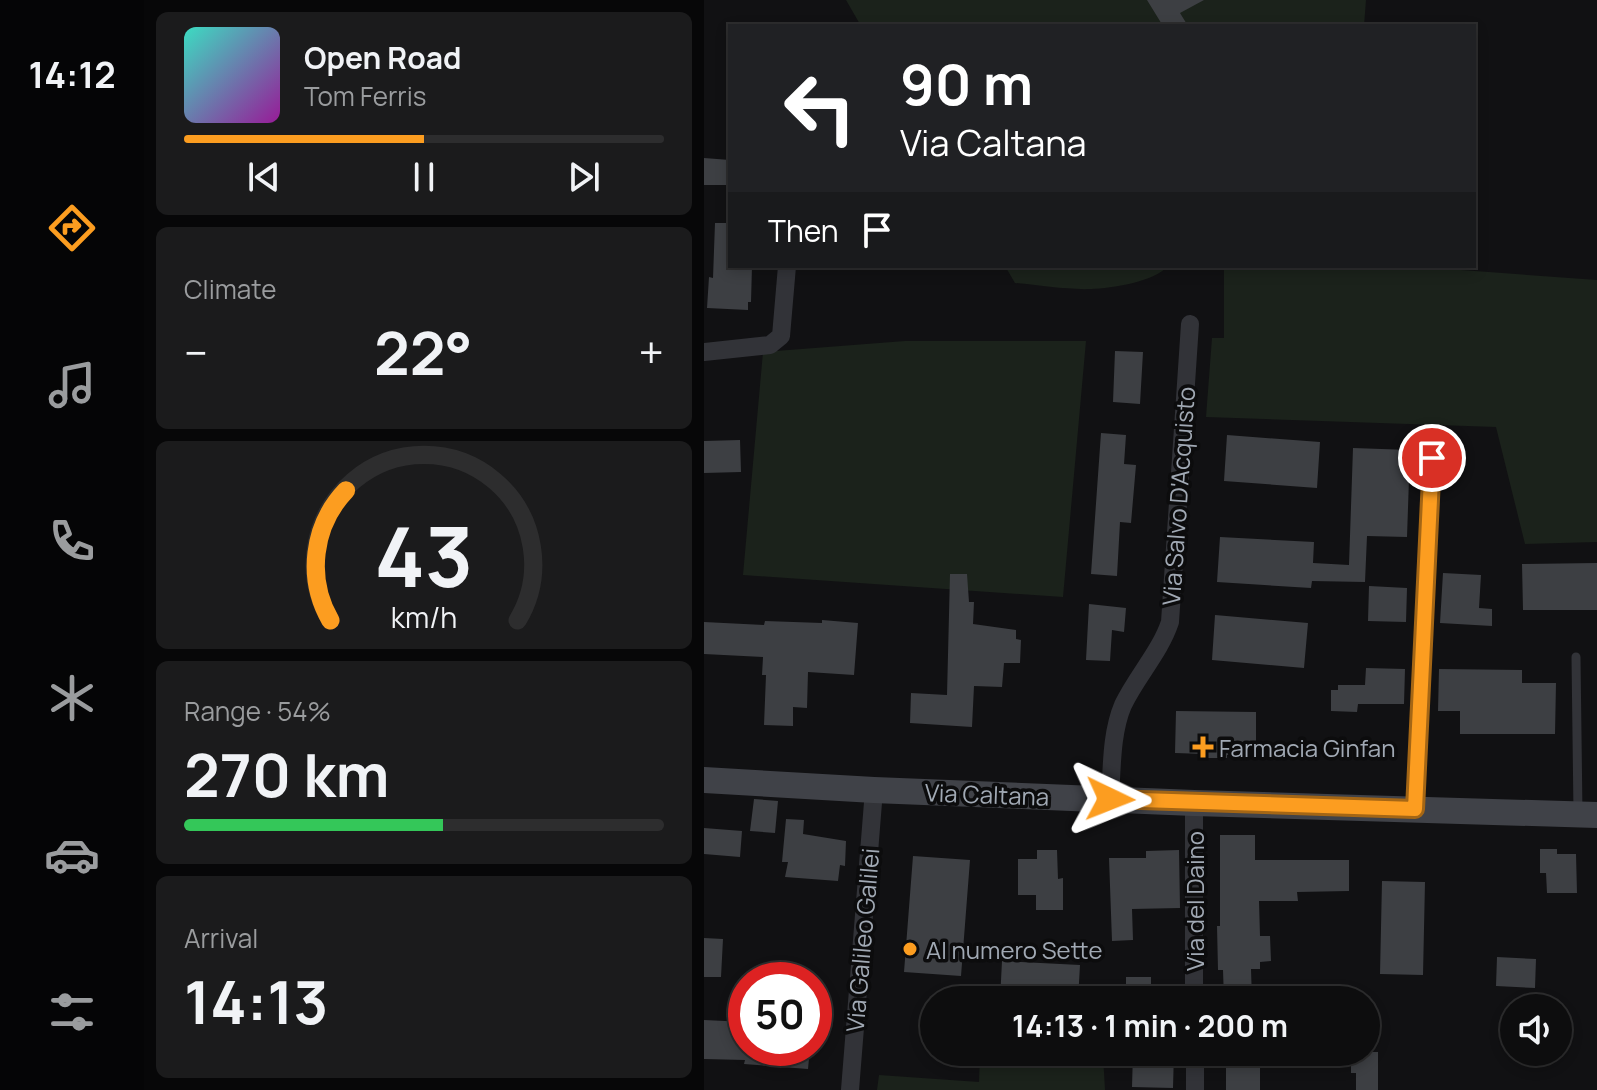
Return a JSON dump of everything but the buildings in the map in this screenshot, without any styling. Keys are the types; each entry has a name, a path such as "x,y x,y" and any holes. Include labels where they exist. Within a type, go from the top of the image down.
{"main road":[{"name":"Via Caltana","path":"704,780 1194,803 1587,814"}],"street":[{"path":"704,352 770,345 781,336 787,268"},
{"name":"Via Salvo D'Acquisto","path":"1110,799 1117,723 1133,687 1165,636 1170,622 1190,324"},
{"name":"Via Galileo Galilei","path":"850,1090 874,790"},
{"name":"Via del Daino","path":"1194,803 1194,986"},
{"path":"1195,1066 1195,1090"}],"lane":[{"path":"1415,809 1432,458"},
{"name":"Via Caltana","path":"1576,657 1587,814"}],"shaded area":[{"path":"846,0 1366,0 1364,24 860,24"},
{"path":"1006,268 1166,268 1153,276 1110,287 1082,289 1015,283"},
{"path":"1224,268 1434,268 1597,280 1597,542 1525,544 1496,427 1206,417 1212,338 1224,338"},
{"path":"905,341 1086,341 1063,597 743,575 763,352"},
{"path":"980,1066 1104,1066 1105,1090 877,1090 879,1075 979,1082"}],"place":[{"name":"Farmacia Ginfan","path":"1203,747"},
{"name":"Al numero Sette","path":"910,949"}],"route":[{"path":"1110,799 1415,809 1432,458"}]}
